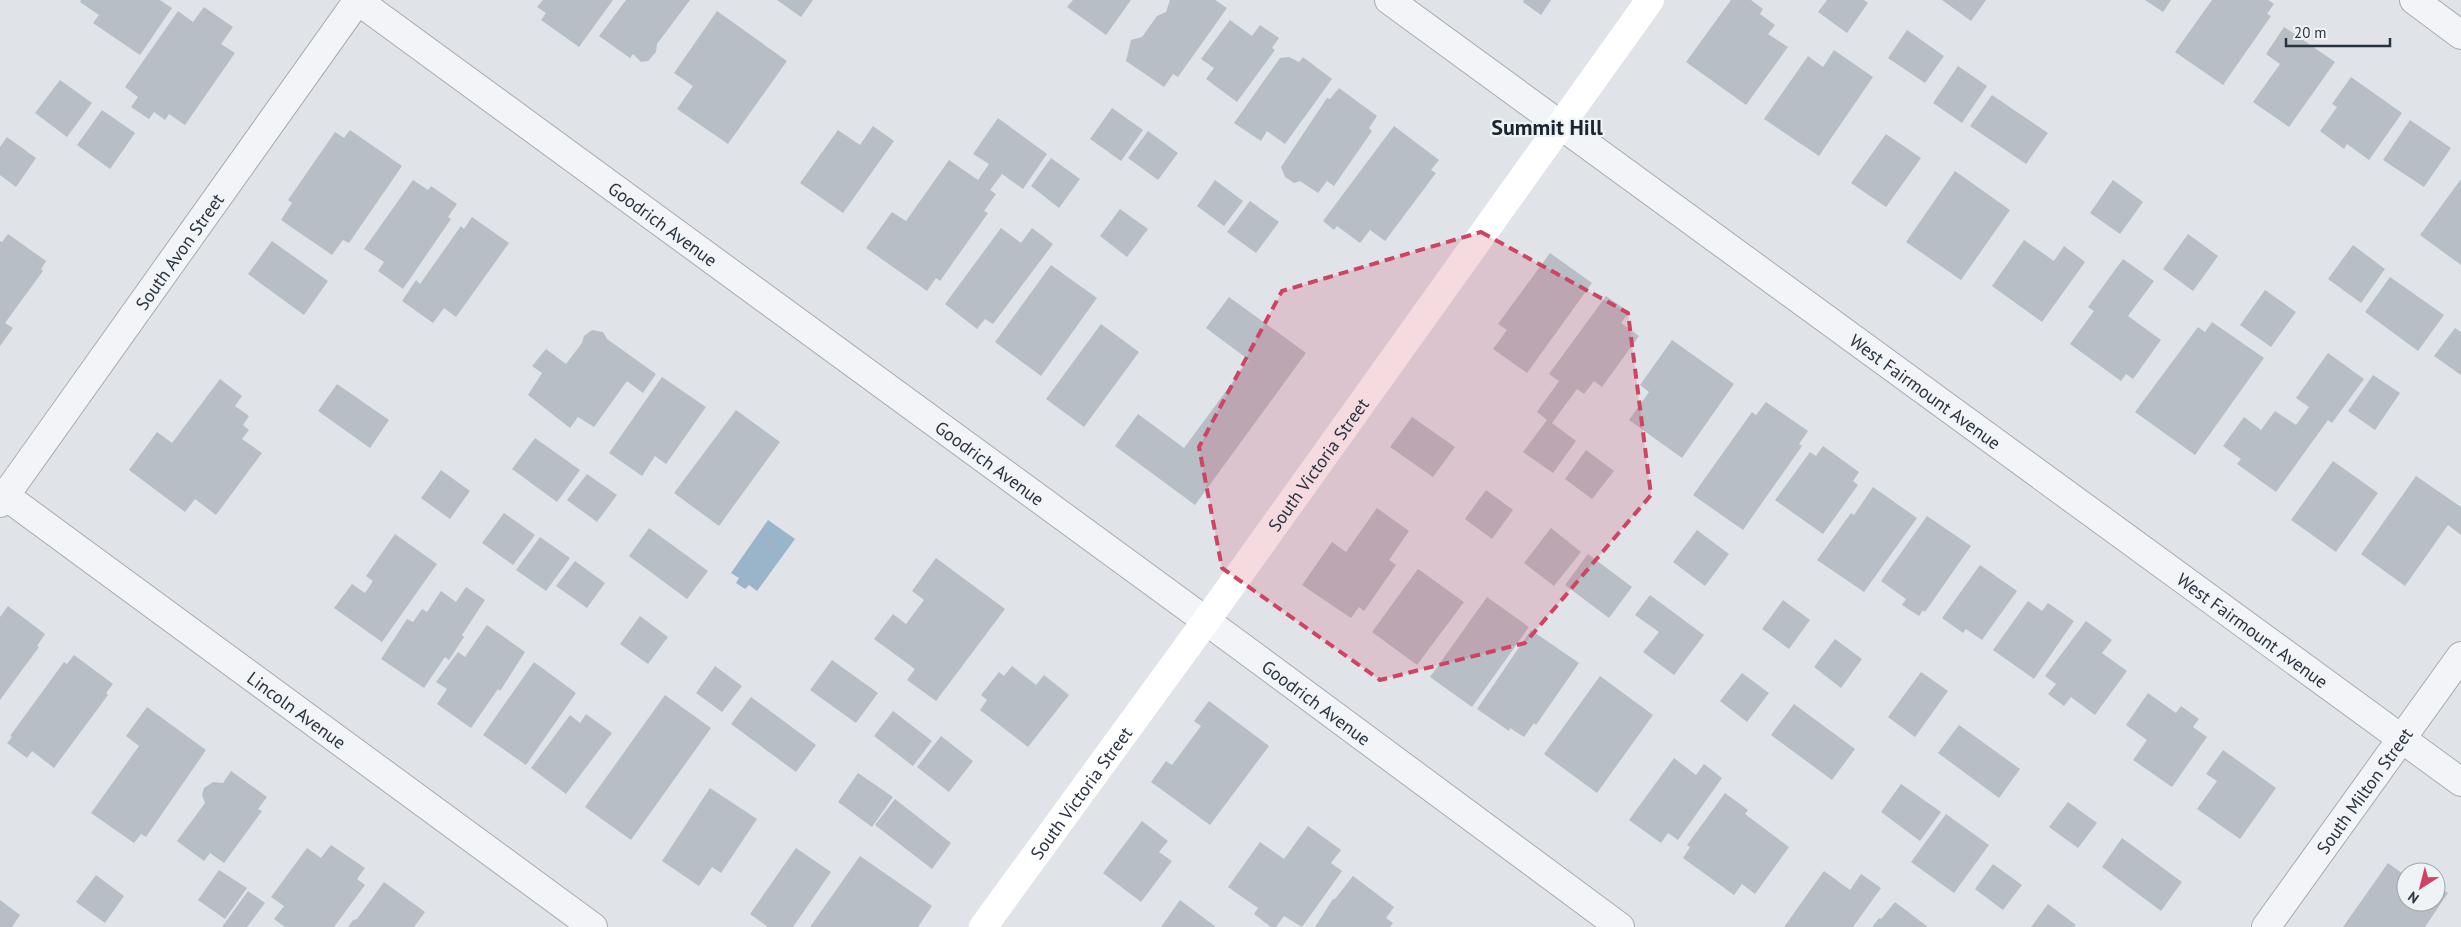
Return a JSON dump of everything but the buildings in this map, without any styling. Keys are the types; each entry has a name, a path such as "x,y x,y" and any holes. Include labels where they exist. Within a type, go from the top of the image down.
{"street":[{"name":"South Avon Street","path":"2,497 358,0"},
{"name":"Goodrich Avenue","path":"358,0 1206,621 1620,927"},
{"name":"West Fairmount Avenue","path":"1389,0 2461,782"},
{"name":"South Victoria Street","path":"983,927 1206,621 1559,124 1650,0"},
{"path":"2414,0 2461,35"},
{"name":"Lincoln Avenue","path":"2,497 592,927"},
{"name":"South Milton Street","path":"2266,927 2461,656"}],"highlighted area":[{"path":"1481,232 1628,313 1651,495 1525,643 1380,680 1222,568 1199,447 1282,291"}],"water":[{"path":"768,520 795,539 757,591 749,585 745,589 736,583 739,578 731,573"}],"district":[{"name":"Summit Hill","path":"1547,127"}]}
